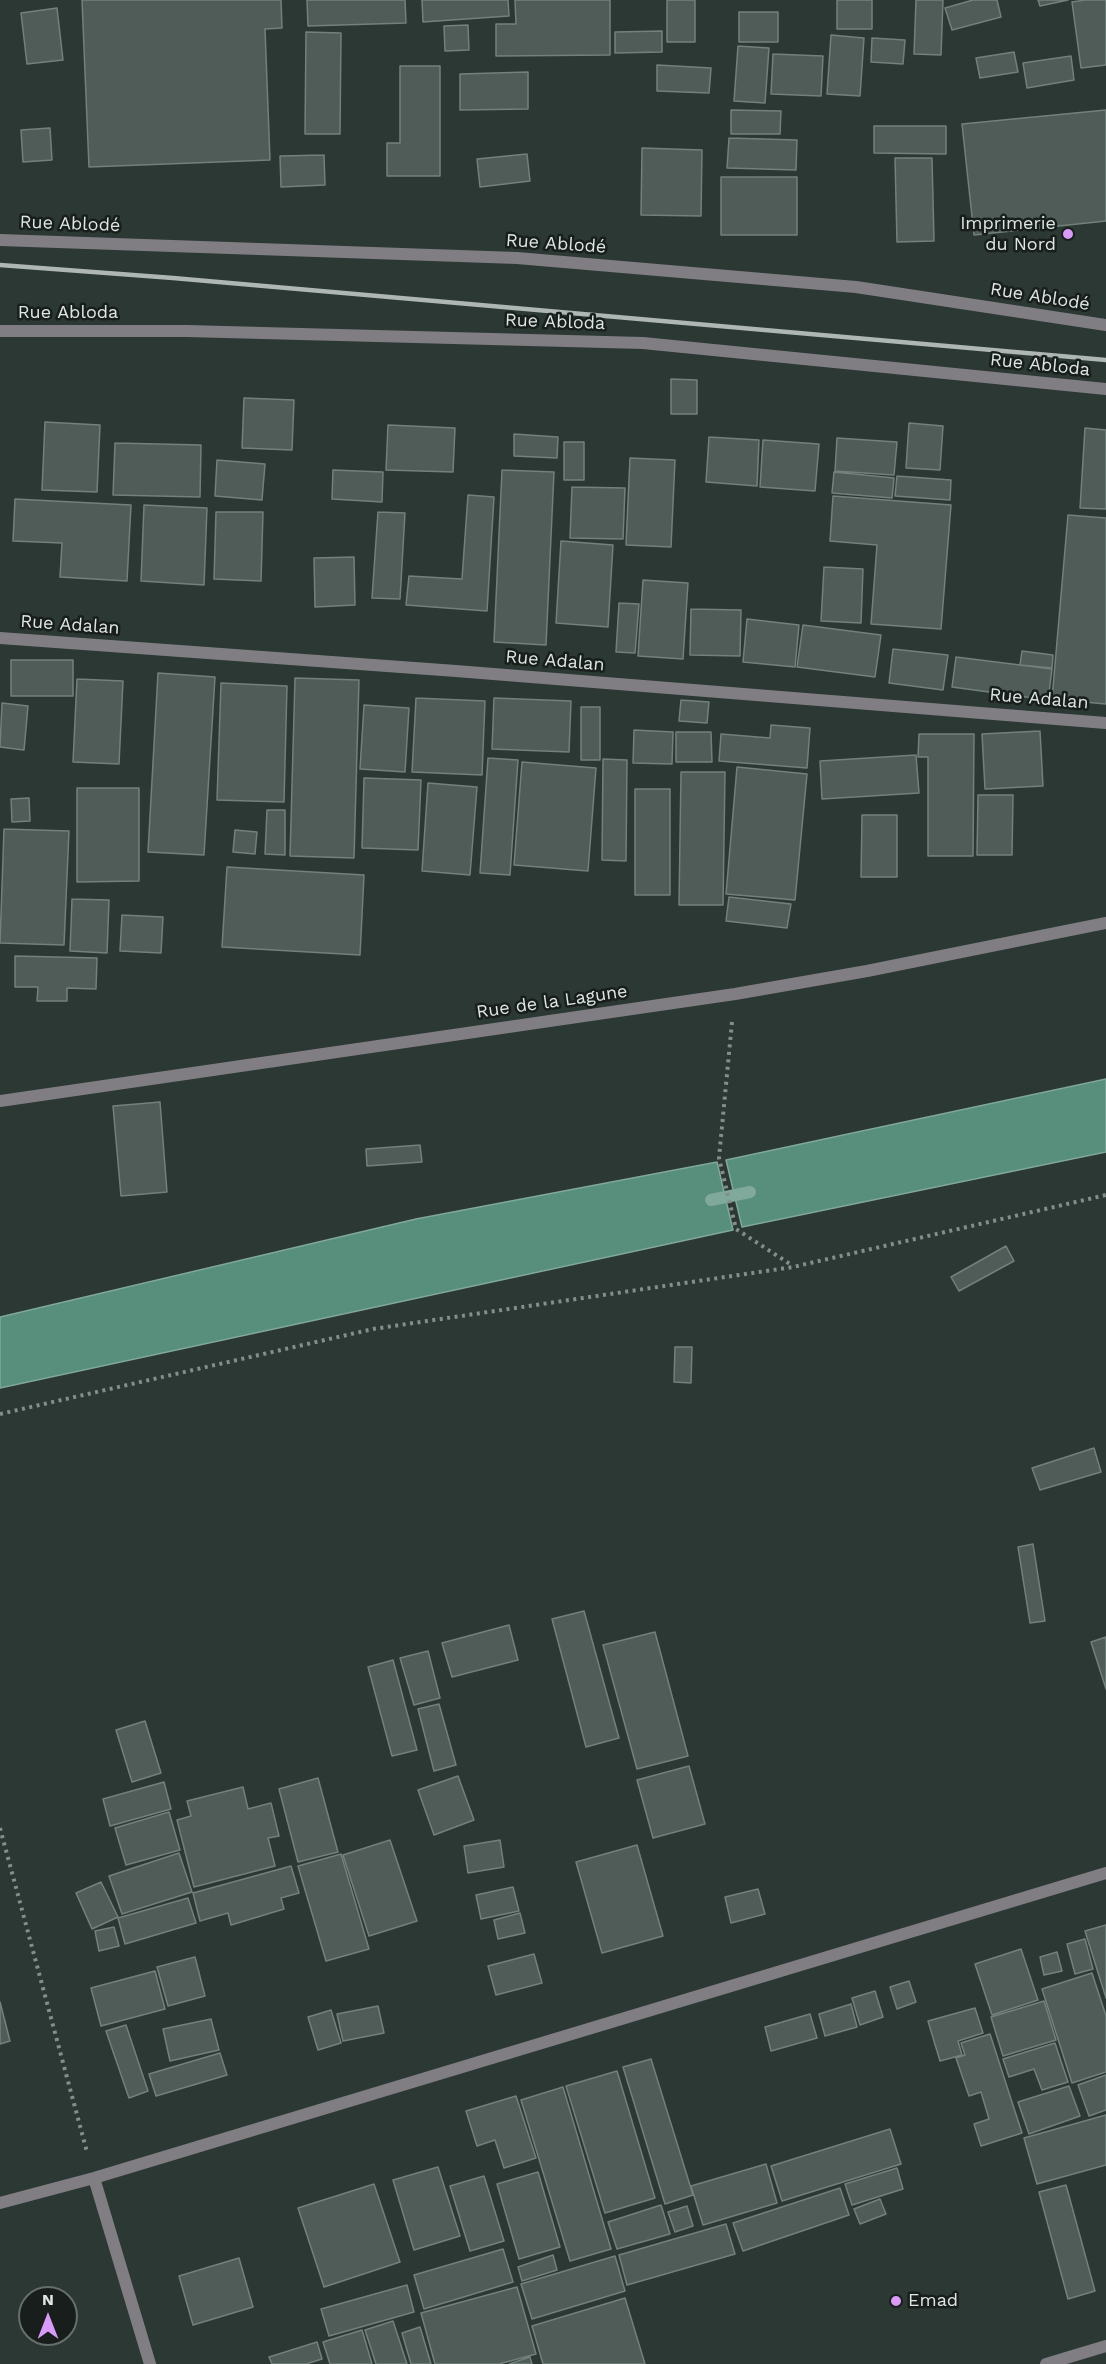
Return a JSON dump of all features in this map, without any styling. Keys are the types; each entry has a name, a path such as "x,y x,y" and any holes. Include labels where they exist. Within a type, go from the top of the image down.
{"street":[{"name":"Rue Ablodé","path":"0,240 517,258 856,287 1106,325"},
{"name":"Rue Abloda","path":"0,331 199,331 644,343 1106,389"},
{"name":"Rue Adalan","path":"0,639 433,669 1106,723"},
{"name":"Rue de la Lagune","path":"0,1101 735,994 867,971 1106,923"},
{"path":"0,2203 94,2178 1106,1873"},
{"path":"94,2178 150,2364"},
{"path":"1046,2364 1106,2346"}],"path":[{"path":"735,994 719,1158 736,1229 793,1267"},
{"path":"0,1414 373,1329 793,1267 1106,1195"},
{"path":"0,1828 94,2178"}],"shaded area":[{"path":"1106,1079 1106,1152 742,1227 726,1160"},
{"path":"717,1162 733,1230 0,1388 0,1317 416,1219"}],"building":[{"path":"82,0 281,0 282,28 265,29 270,160 89,167"},
{"path":"307,0 405,0 406,23 308,26"},
{"path":"422,0 508,0 509,16 423,22"},
{"path":"515,0 610,0 610,55 496,56 496,24 516,24"},
{"path":"667,0 695,0 695,42 667,42"},
{"path":"837,0 872,0 872,29 837,29"},
{"path":"916,0 943,0 941,55 914,54"},
{"path":"973,0 997,0 1001,17 952,30 945,8"},
{"path":"1038,0 1068,0 1040,6"},
{"path":"1106,0 1106,65 1081,68 1072,2"},
{"path":"57,8 63,60 27,64 21,13"},
{"path":"739,12 778,12 778,42 739,42"},
{"path":"468,25 469,50 445,51 444,26"},
{"path":"662,31 662,52 615,53 615,32"},
{"path":"306,32 341,33 340,134 305,134"},
{"path":"831,35 864,38 860,96 827,94"},
{"path":"872,38 905,40 903,64 871,62"},
{"path":"738,46 769,48 765,103 734,101"},
{"path":"1014,52 1018,72 980,78 976,58"},
{"path":"773,54 823,56 821,96 771,94"},
{"path":"1071,56 1074,80 1027,88 1023,63"},
{"path":"657,65 711,68 709,93 657,91"},
{"path":"400,66 440,66 440,176 387,176 387,143 400,143"},
{"path":"528,72 528,109 460,110 460,74"},
{"path":"731,110 781,111 780,134 731,134"},
{"path":"1106,110 1106,221 974,235 962,124"},
{"path":"874,126 946,126 946,154 874,153"},
{"path":"50,128 52,160 23,162 21,130"},
{"path":"729,138 797,140 796,170 727,168"},
{"path":"642,148 702,150 701,216 641,215"},
{"path":"527,154 530,181 480,187 477,159"},
{"path":"324,155 325,185 281,187 280,156"},
{"path":"895,158 932,158 934,241 897,242"},
{"path":"721,177 797,177 797,235 721,235"},
{"path":"671,379 697,380 697,414 671,414"},
{"path":"244,398 294,400 292,450 242,448"},
{"path":"45,422 100,425 97,492 42,490"},
{"path":"909,423 943,426 940,470 906,468"},
{"path":"388,425 455,428 453,472 386,470"},
{"path":"1085,428 1106,430 1106,509 1080,508"},
{"path":"514,434 558,437 557,458 514,456"},
{"path":"709,437 759,440 757,486 706,482"},
{"path":"837,438 897,442 894,475 835,471"},
{"path":"763,440 819,444 815,491 760,487"},
{"path":"564,442 584,442 584,480 564,480"},
{"path":"115,443 201,445 200,497 113,495"},
{"path":"630,458 675,460 671,547 626,545"},
{"path":"217,460 265,464 262,500 215,496"},
{"path":"333,470 383,472 382,502 332,499"},
{"path":"502,470 554,472 546,645 494,642"},
{"path":"834,472 894,478 892,498 832,493"},
{"path":"897,476 951,480 950,500 895,496"},
{"path":"572,487 625,488 623,539 570,538"},
{"path":"468,495 494,497 487,611 406,605 409,576 462,579"},
{"path":"833,496 951,505 941,629 871,624 877,545 830,541"},
{"path":"15,499 131,505 127,581 60,577 62,543 13,541"},
{"path":"144,505 207,508 204,585 141,581"},
{"path":"216,512 263,512 261,581 214,579"},
{"path":"378,512 405,513 400,599 372,598"},
{"path":"1068,515 1106,518 1106,704 1052,699"},
{"path":"561,541 613,545 608,627 556,623"},
{"path":"354,557 355,605 315,607 314,558"},
{"path":"824,567 863,569 861,623 821,621"},
{"path":"643,580 688,583 683,659 638,656"},
{"path":"619,603 639,604 635,653 616,652"},
{"path":"691,609 741,610 740,656 690,655"},
{"path":"747,619 799,625 795,667 743,662"},
{"path":"803,625 881,635 875,677 797,667"},
{"path":"893,649 948,655 943,690 889,683"},
{"path":"1022,651 1053,655 1052,668 1020,665"},
{"path":"956,657 1052,669 1048,700 952,687"},
{"path":"11,660 73,660 73,696 11,696"},
{"path":"158,673 215,677 204,855 148,852"},
{"path":"295,678 359,680 354,858 290,856"},
{"path":"77,679 123,681 119,764 73,762"},
{"path":"221,683 287,686 284,802 217,800"},
{"path":"416,698 485,701 482,775 412,772"},
{"path":"494,698 571,701 569,752 492,749"},
{"path":"681,700 709,702 707,723 679,721"},
{"path":"2,703 28,706 24,750 0,747"},
{"path":"364,705 409,708 405,772 360,769"},
{"path":"581,707 600,707 600,760 581,760"},
{"path":"771,725 810,728 807,768 719,761 721,734 770,738"},
{"path":"634,730 673,732 672,764 633,763"},
{"path":"1040,731 1043,786 985,789 982,734"},
{"path":"676,732 711,732 712,762 676,762"},
{"path":"919,734 974,734 973,856 928,856 928,757 918,757"},
{"path":"916,755 919,793 822,799 820,761"},
{"path":"488,758 518,760 510,875 480,873"},
{"path":"603,759 627,760 626,861 602,860"},
{"path":"522,762 596,768 588,871 514,865"},
{"path":"737,767 807,774 795,900 726,894"},
{"path":"681,772 725,772 723,905 679,905"},
{"path":"364,778 421,780 418,850 362,848"},
{"path":"428,783 477,787 470,875 422,871"},
{"path":"77,788 139,788 139,881 77,882"},
{"path":"635,789 670,789 670,895 635,895"},
{"path":"978,795 1013,795 1012,855 977,855"},
{"path":"29,798 30,821 12,822 11,799"},
{"path":"267,810 285,810 285,855 265,854"},
{"path":"862,815 897,815 897,877 861,877"},
{"path":"4,829 69,831 64,945 0,943"},
{"path":"235,830 257,832 255,854 233,852"},
{"path":"227,867 364,875 360,955 222,947"},
{"path":"729,897 791,904 787,928 726,921"},
{"path":"72,899 109,900 107,953 70,951"},
{"path":"122,915 163,917 161,953 120,951"},
{"path":"15,956 97,958 96,989 67,988 67,1001 37,1001 38,987 15,987"},
{"path":"160,1102 167,1192 121,1196 113,1106"},
{"path":"420,1145 422,1162 367,1166 366,1149"},
{"path":"1006,1246 1014,1261 959,1291 951,1277"},
{"path":"675,1347 692,1347 691,1383 674,1382"},
{"path":"1094,1448 1101,1472 1040,1490 1032,1468"},
{"path":"1033,1544 1045,1621 1030,1623 1018,1547"},
{"path":"584,1611 619,1738 586,1747 552,1619"},
{"path":"509,1625 518,1660 452,1677 442,1643"},
{"path":"655,1632 688,1756 637,1769 603,1645"},
{"path":"1106,1637 1106,1689 1091,1642"},
{"path":"428,1651 440,1698 414,1705 400,1658"},
{"path":"393,1660 417,1750 392,1756 368,1667"},
{"path":"439,1704 456,1765 434,1771 418,1709"},
{"path":"145,1721 161,1773 132,1782 116,1730"},
{"path":"689,1766 705,1824 653,1838 637,1780"},
{"path":"458,1776 474,1820 434,1835 418,1790"},
{"path":"318,1778 338,1852 298,1862 279,1789"},
{"path":"164,1782 171,1809 110,1826 103,1799"},
{"path":"243,1787 248,1809 271,1803 279,1836 268,1838 275,1866 194,1887 177,1820 191,1816 187,1801"},
{"path":"169,1812 180,1850 126,1865 115,1828"},
{"path":"390,1840 417,1921 369,1936 343,1855"},
{"path":"500,1840 504,1867 468,1873 464,1846"},
{"path":"637,1845 663,1936 602,1953 576,1862"},
{"path":"179,1853 192,1892 122,1914 109,1876"},
{"path":"341,1854 369,1949 326,1961 298,1866"},
{"path":"291,1866 299,1893 281,1898 284,1909 231,1925 228,1913 200,1921 193,1893"},
{"path":"101,1882 118,1917 92,1929 76,1893"},
{"path":"513,1887 519,1911 481,1919 476,1895"},
{"path":"758,1889 765,1914 731,1923 725,1897"},
{"path":"188,1898 196,1923 125,1944 118,1918"},
{"path":"520,1913 525,1933 498,1939 494,1920"},
{"path":"1106,1925 1106,1998 1085,1931"},
{"path":"114,1927 119,1946 99,1951 95,1931"},
{"path":"1085,1939 1093,1969 1075,1974 1067,1944"},
{"path":"1021,1949 1038,2000 992,2015 975,1964"},
{"path":"1057,1952 1062,1971 1044,1975 1040,1957"},
{"path":"534,1954 542,1983 496,1995 488,1966"},
{"path":"195,1957 205,1996 168,2006 157,1967"},
{"path":"155,1971 165,2009 101,2026 91,1988"},
{"path":"1092,1973 1106,2016 1106,2072 1072,2083 1042,1989"},
{"path":"909,1981 916,2002 897,2009 890,1987"},
{"path":"875,1991 883,2017 860,2025 852,1998"},
{"path":"1044,2001 1056,2040 1003,2056 991,2017"},
{"path":"0,2002 10,2041 0,2044"},
{"path":"851,2004 857,2027 825,2036 819,2014"},
{"path":"378,2006 384,2033 343,2041 337,2014"},
{"path":"975,2008 983,2033 958,2041 962,2055 940,2061 928,2021"},
{"path":"331,2010 341,2043 318,2050 308,2017"},
{"path":"810,2014 817,2038 771,2051 765,2027"},
{"path":"211,2019 219,2050 170,2061 163,2029"},
{"path":"126,2025 148,2091 129,2098 106,2031"},
{"path":"990,2034 1022,2133 981,2146 974,2124 989,2119 981,2092 969,2096 956,2058 965,2055 961,2043"},
{"path":"1055,2043 1068,2082 1042,2090 1034,2069 1009,2077 1003,2059"},
{"path":"220,2053 227,2075 156,2096 149,2074"},
{"path":"651,2059 693,2195 665,2204 623,2067"},
{"path":"617,2071 655,2198 605,2213 566,2086"},
{"path":"1106,2075 1106,2110 1089,2116 1078,2085"},
{"path":"1069,2086 1080,2116 1029,2134 1018,2102"},
{"path":"563,2087 611,2249 570,2261 521,2100"},
{"path":"516,2096 536,2158 504,2168 495,2140 477,2146 466,2111"},
{"path":"1106,2115 1106,2165 1037,2184 1024,2138"},
{"path":"890,2129 901,2164 782,2201 771,2166"},
{"path":"766,2164 777,2203 703,2225 691,2186"},
{"path":"438,2167 460,2236 414,2250 393,2180"},
{"path":"897,2168 903,2189 852,2205 845,2184"},
{"path":"538,2172 560,2247 519,2259 497,2184"},
{"path":"484,2176 504,2241 470,2251 450,2186"},
{"path":"374,2184 400,2262 324,2287 298,2208"},
{"path":"1066,2185 1095,2291 1068,2299 1039,2192"},
{"path":"840,2188 849,2215 743,2251 733,2223"},
{"path":"880,2199 886,2214 860,2224 854,2209"},
{"path":"661,2205 670,2234 617,2249 608,2222"},
{"path":"687,2206 693,2226 675,2232 668,2212"},
{"path":"726,2224 735,2254 627,2285 619,2255"},
{"path":"503,2249 513,2282 424,2309 414,2275"},
{"path":"553,2255 557,2270 522,2281 518,2267"},
{"path":"615,2256 625,2291 532,2319 521,2284"},
{"path":"239,2258 253,2307 193,2325 179,2276"},
{"path":"407,2285 414,2312 329,2336 321,2309"},
{"path":"517,2287 536,2354 499,2364 435,2364 421,2313"},
{"path":"625,2298 645,2364 543,2364 532,2326"},
{"path":"393,2321 407,2364 376,2364 365,2330"},
{"path":"420,2327 431,2364 411,2364 402,2333"},
{"path":"362,2330 372,2364 330,2364 323,2342"},
{"path":"317,2342 322,2359 306,2364 272,2364 269,2357"},
{"path":"530,2357 532,2364 509,2364"}],"waterway":[{"path":"711,1200 750,1192"}],"railway":[{"path":"0,265 173,278 1106,360"}],"place":[{"name":"Imprimerie du Nord","path":"1068,234"},
{"name":"Emad","path":"896,2301"}]}
